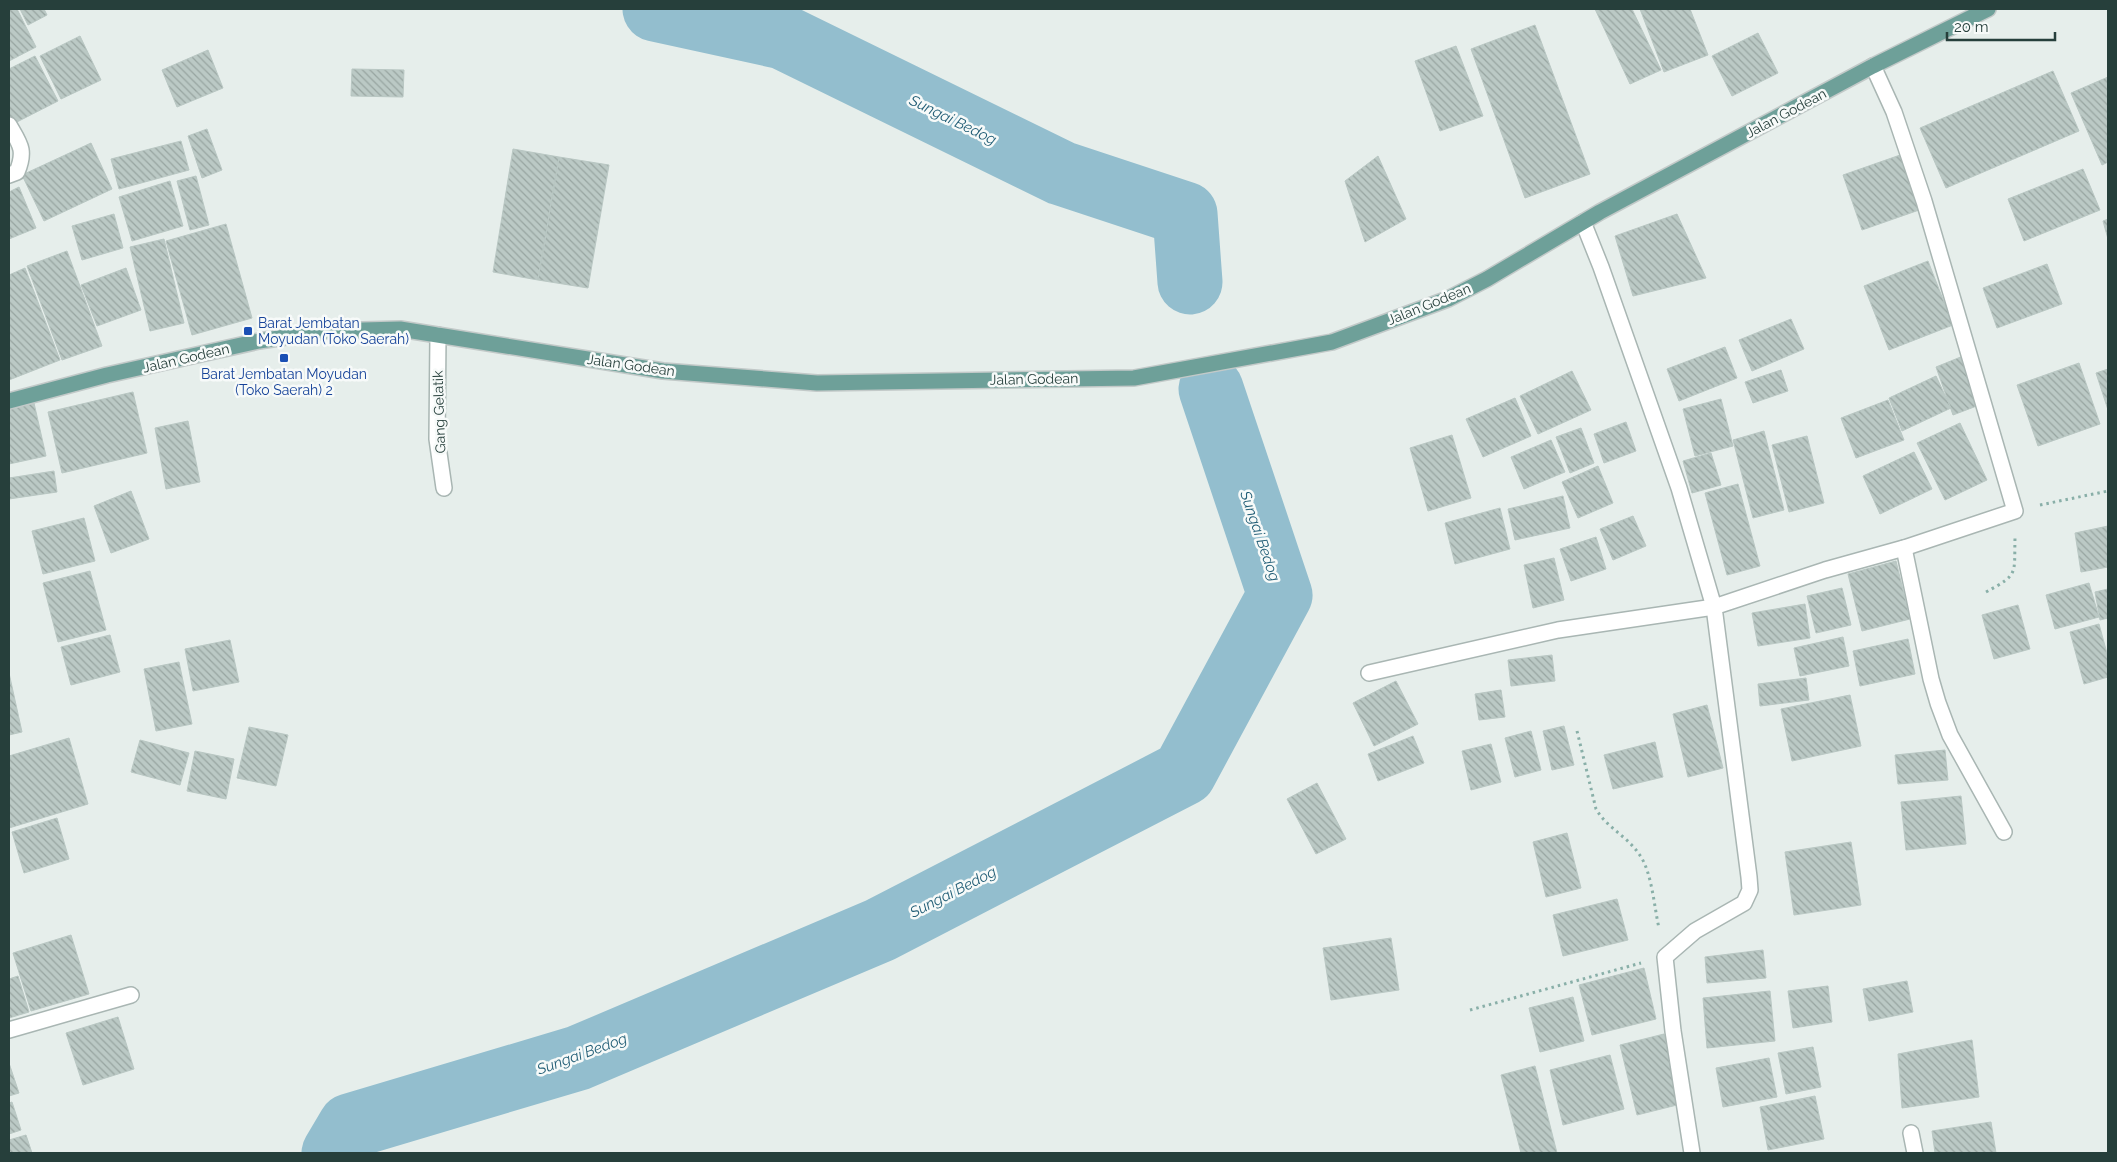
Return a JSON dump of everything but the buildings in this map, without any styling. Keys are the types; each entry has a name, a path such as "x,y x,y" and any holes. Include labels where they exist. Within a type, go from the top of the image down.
{"main road":[{"name":"Jalan Godean","path":"9,401 107,375 259,341 326,331 400,330 663,371 817,383 1134,378 1332,342 1448,299 1487,279 1583,222 1873,66 1988,9"}],"street":[{"path":"1369,673 1558,630 1714,607 1825,570 1904,548 2015,511 1924,201 1894,112 1873,66"},
{"path":"9,125 18,141 23,157 17,172 9,175"},
{"path":"1583,222 1601,267 1678,488 1714,607 1750,890 1744,903 1695,931 1665,956 1692,1153"},
{"name":"Gang Gelatik","path":"438,335 437,439 444,488"},
{"path":"1904,548 1931,679 1938,703 1950,735 2004,832"},
{"path":"9,1030 131,995"},
{"path":"1911,1133 1915,1153"}],"path":[{"path":"1986,592 2010,579 2014,569 2015,511 2108,491"},
{"path":"1470,1010 1665,956 1646,867 1640,854 1628,841 1603,821 1596,809 1577,731"}],"waterway":[{"name":"Sungai Bedog","path":"655,9 783,37 1061,173 1185,214 1190,282"},
{"name":"Sungai Bedog","path":"334,1153 350,1126 578,1058 880,930 1184,773 1280,595 1211,389"}],"place":[{"name":"Barat Jembatan Moyudan (Toko Saerah)","path":"248,331"},
{"name":"Barat Jembatan Moyudan (Toko Saerah) 2","path":"284,358"}]}
